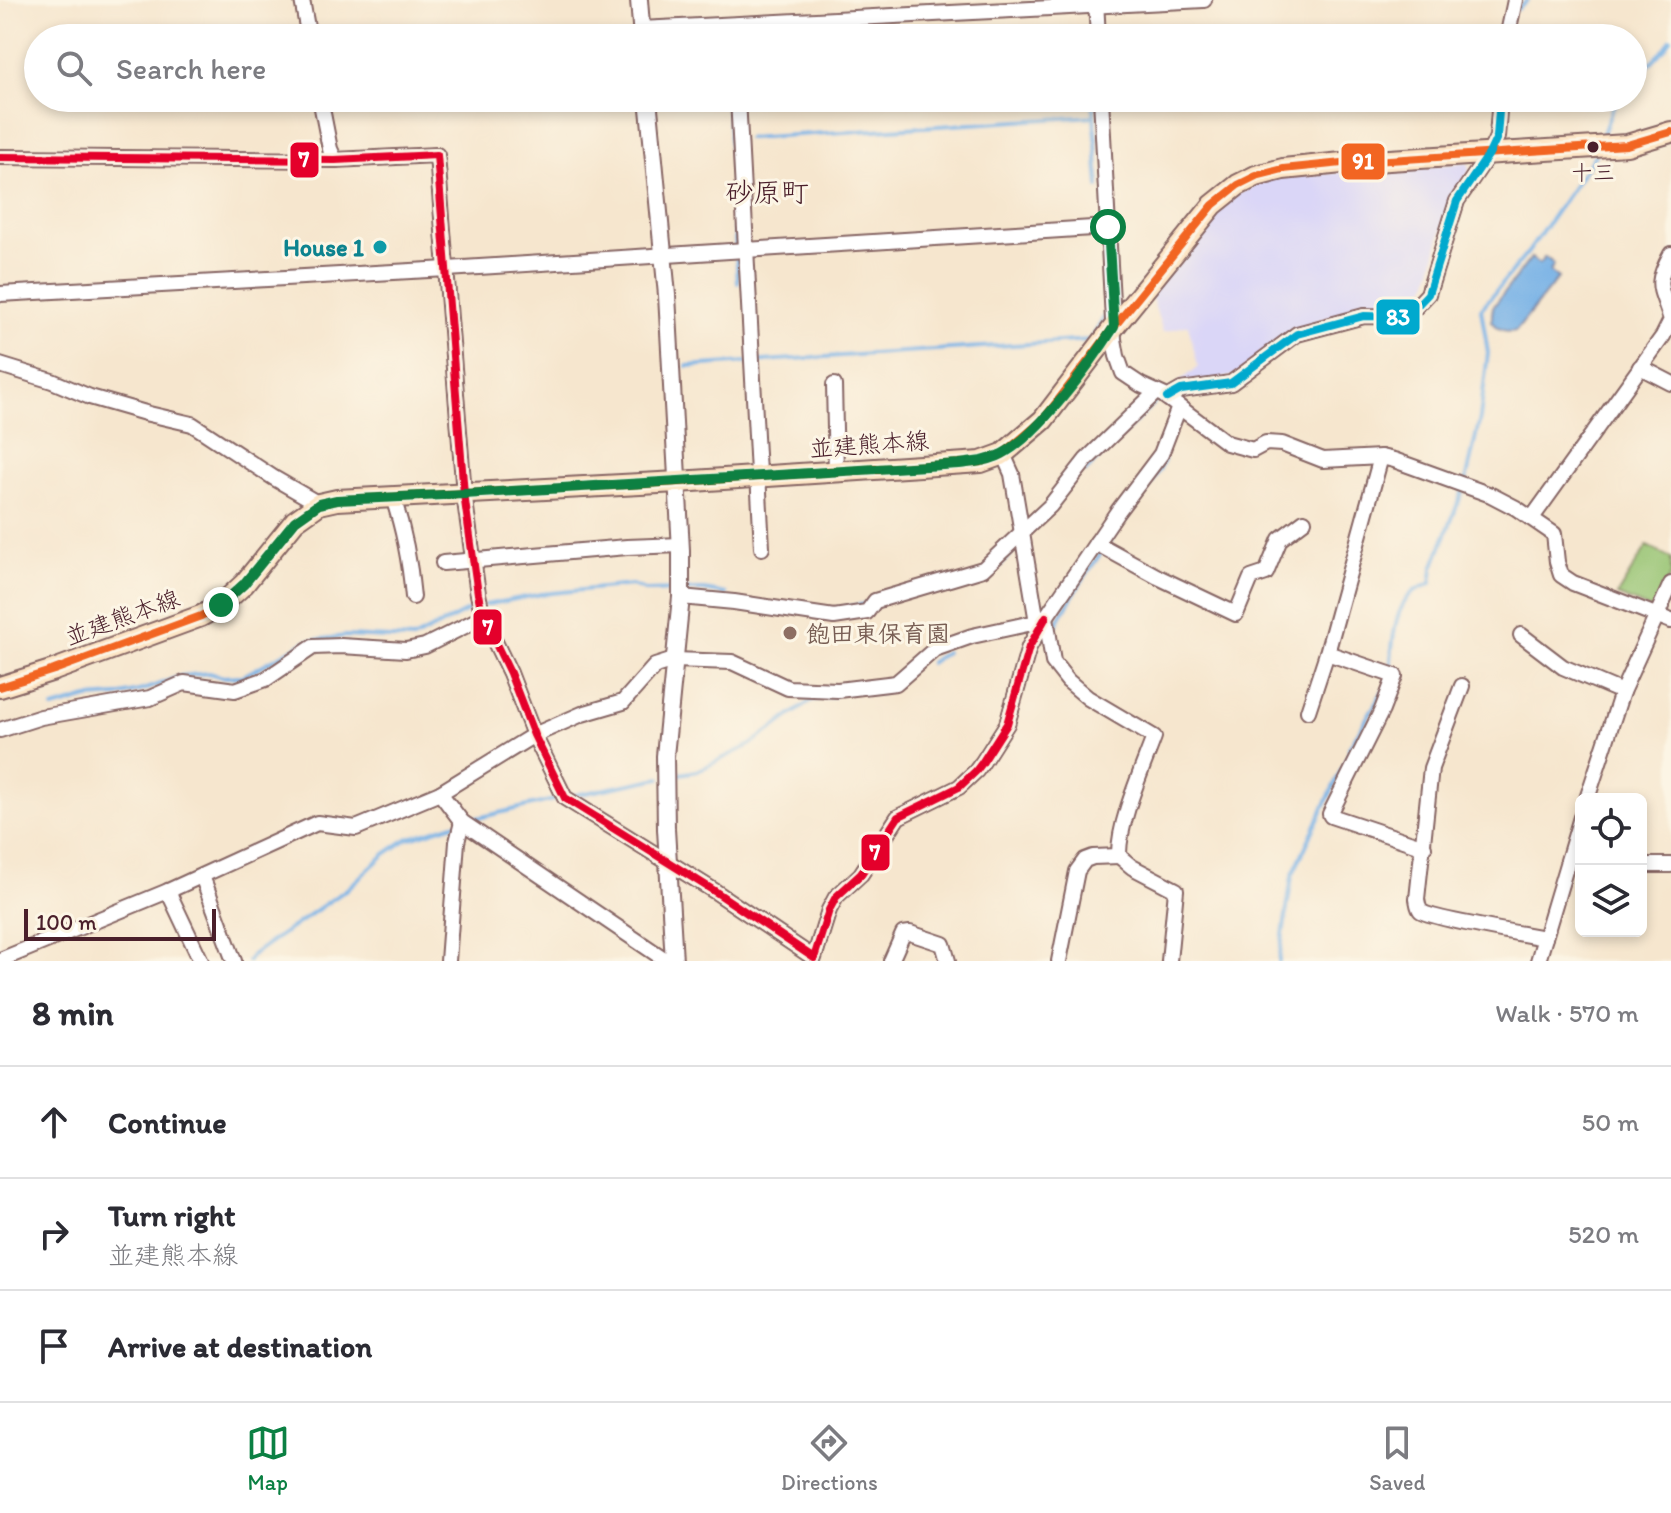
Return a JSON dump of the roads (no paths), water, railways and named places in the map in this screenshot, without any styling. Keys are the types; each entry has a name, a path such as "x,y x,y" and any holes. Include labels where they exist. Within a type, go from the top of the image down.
{"main road":[{"name":"並建熊本線","path":"0,687 172,627 221,605 244,584 295,521 319,504 337,500 981,462 1003,454 1043,420 1213,205 1238,185 1256,176 1283,169 1342,163 1627,145 1671,132"}],"street":[{"path":"302,0 306,24"},
{"path":"639,0 641,24"},
{"path":"824,24 1096,3 1204,0"},
{"path":"1510,24 1515,0"},
{"path":"1096,3 1097,24"},
{"path":"323,112 335,160"},
{"path":"649,112 667,295 681,545 681,597 665,756 674,961"},
{"path":"739,112 762,548"},
{"path":"1102,112 1114,327 1117,356 1123,373 1168,399 1227,443 1253,450 1266,443 1282,444 1323,460 1381,457 1491,495 1554,534 1561,575 1573,583 1671,621"},
{"path":"681,597 834,617 867,612 875,601 983,569 1050,506 1086,460 1181,390 1231,383 1297,334 1364,316 1408,315 1428,294 1457,201 1497,137 1499,112"},
{"path":"0,157 335,160 437,155 464,494 478,594 483,617 510,673 534,735 565,798 716,892 814,958 836,897 861,874 898,817 959,787 976,771 1007,724 1029,647 1041,619 1161,454 1168,399"},
{"path":"0,294 1108,227"},
{"path":"1532,518 1663,336 1671,320 1659,288 1661,272 1671,254"},
{"path":"0,365 90,397 192,424 319,504"},
{"path":"1640,367 1671,383"},
{"path":"834,385 836,472"},
{"path":"1003,454 1012,474 1022,534 1053,662 1068,681 1088,698 1154,737 1118,841 1119,856"},
{"path":"1308,711 1381,457"},
{"path":"393,498 411,570 413,597"},
{"path":"1096,543 1236,614 1251,578 1266,573 1280,539 1304,521"},
{"path":"443,563 681,545"},
{"path":"1589,793 1622,692 1671,584"},
{"path":"0,730 41,717 150,698 184,683 235,690 266,679 313,647 406,650 425,646 483,617"},
{"path":"10,959 317,823 356,828 440,793 534,735 582,714 623,702 655,666 674,660 732,662 788,688 838,690 896,683 935,649 972,636 1041,619"},
{"path":"1521,635 1563,667 1622,692"},
{"path":"1327,653 1395,676 1382,710 1330,814 1424,847"},
{"path":"1462,686 1431,768 1417,899 1419,909 1423,913 1545,938"},
{"path":"440,793 462,822 667,961"},
{"path":"448,961 457,842 462,822"},
{"path":"1538,961 1575,854"},
{"path":"1059,961 1077,871 1085,860 1093,857 1119,856 1132,867 1176,890 1169,961"},
{"path":"1647,865 1671,865"},
{"path":"202,876 234,961"},
{"path":"168,891 201,961"},
{"path":"891,961 903,934 910,933 943,944 948,961"}],"water":[{"path":"1545,257 1554,264 1550,272 1558,278 1516,331 1498,328 1492,321 1493,307 1531,258 1539,264"}],"waterway":[{"path":"1046,1 1063,0"},
{"path":"1518,9 1528,0"},
{"path":"1647,67 1671,39"},
{"path":"728,112 738,283"},
{"path":"1094,112 1099,187"},
{"path":"1601,139 1611,112"},
{"path":"748,138 1094,116"},
{"path":"1501,147 1505,124"},
{"path":"1466,481 1480,418 1488,353 1481,309 1529,251 1595,155"},
{"path":"1435,289 1441,281 1448,253"},
{"path":"687,366 1091,340 1107,312"},
{"path":"1086,471 1154,403"},
{"path":"1051,626 1056,625 1164,460"},
{"path":"1390,671 1401,608 1413,592 1431,583 1433,568 1463,490"},
{"path":"987,573 996,569 1019,546"},
{"path":"485,605 542,594 632,585 647,591 678,590"},
{"path":"687,590 726,594"},
{"path":"829,610 867,604"},
{"path":"53,708 88,698 143,690 182,676 209,673 223,677 243,676 307,641 346,636 413,639 477,606"},
{"path":"930,663 946,652"},
{"path":"867,693 881,693 889,689"},
{"path":"1279,961 1292,876 1349,748 1383,691"},
{"path":"668,776 697,771 750,745 812,700 834,696"},
{"path":"570,796 660,778"},
{"path":"465,821 562,798"},
{"path":"248,961 252,955 347,889 385,854 407,839 457,823"}],"place":[{"name":"十三","path":"1593,147"},
{"name":"House 1","path":"380,247"},
{"name":"飽田東保育園","path":"790,633"}],"district":[{"name":"砂原町","path":"767,192"}]}
